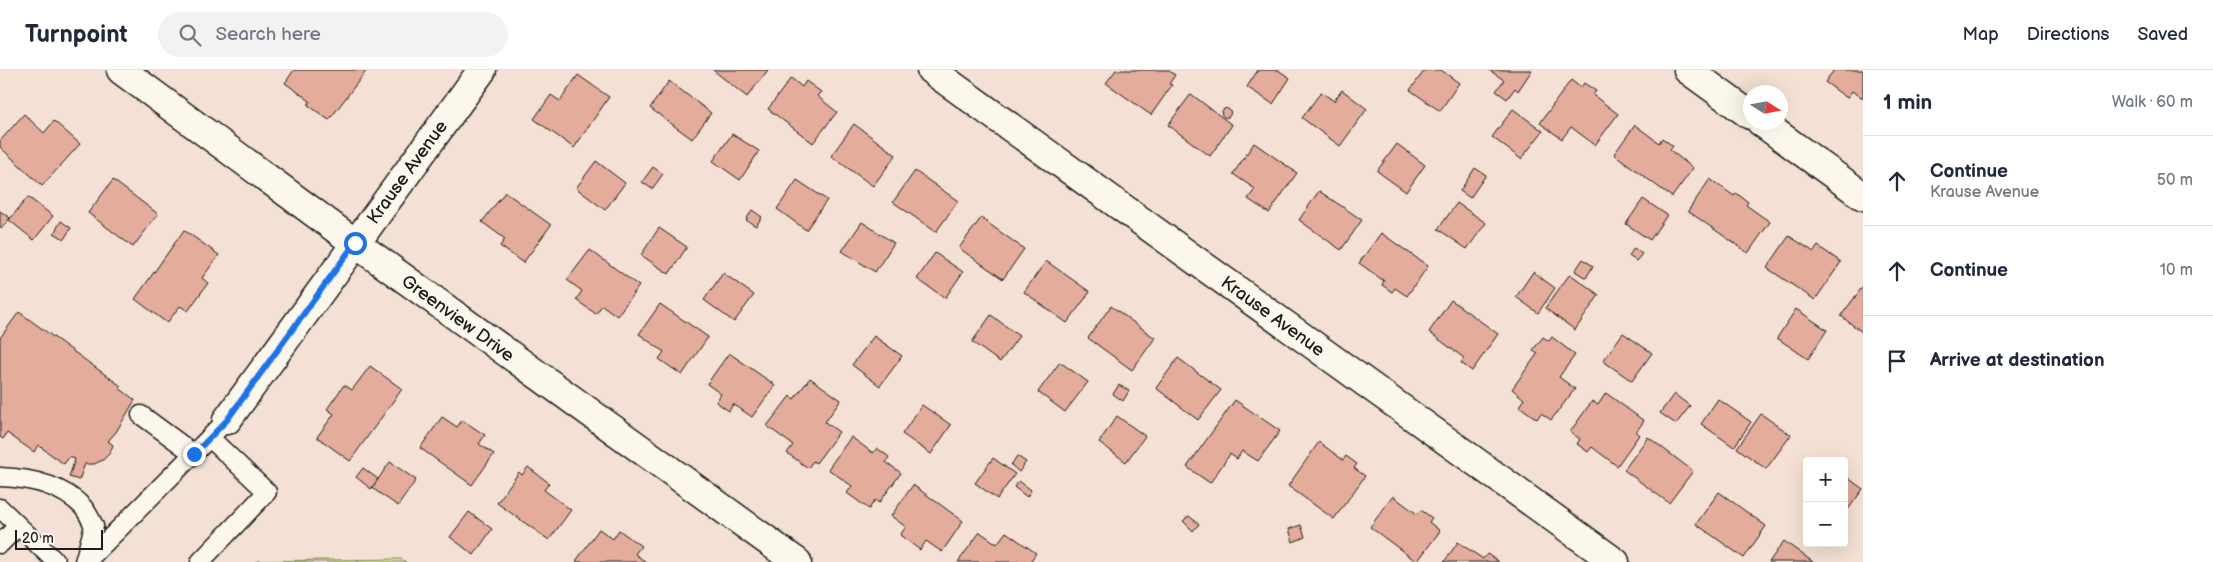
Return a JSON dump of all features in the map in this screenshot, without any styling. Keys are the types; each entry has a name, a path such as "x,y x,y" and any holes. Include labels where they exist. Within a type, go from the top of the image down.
{"street":[{"name":"Greenview Drive","path":"121,70 355,243 798,562"},
{"name":"Krause Avenue","path":"218,429 482,70"},
{"name":"Krause Avenue","path":"930,70 1615,562"},
{"path":"1688,70 1743,110"},
{"path":"1772,130 1863,196"}],"lane":[{"path":"141,415 194,454"},
{"path":"85,562 218,429 266,492 200,562"},
{"path":"0,477 28,478 50,485 84,507 94,526 85,562"},
{"path":"0,508 56,562"},
{"path":"0,544 18,526"}],"green space":[{"path":"401,559 406,562 257,562 257,561"}],"building":[{"path":"294,70 367,70 329,120 308,105 310,101 285,83"},
{"path":"713,70 768,70 747,97"},
{"path":"1116,70 1168,70 1175,75 1169,84 1172,85 1151,115 1106,83"},
{"path":"1258,70 1278,70 1290,78 1273,104 1247,87"},
{"path":"1425,70 1441,70 1459,83 1440,111 1410,90"},
{"path":"1489,70 1532,70 1518,91 1515,88 1507,99 1496,91 1504,80"},
{"path":"1834,70 1863,70 1863,98 1852,91 1847,98 1825,82"},
{"path":"578,75 609,97 574,148 534,119 551,95 560,101"},
{"path":"791,78 802,87 806,81 821,92 817,96 837,112 813,143 768,109"},
{"path":"1571,80 1581,88 1584,83 1596,91 1593,95 1618,114 1595,145 1571,127 1562,139 1540,123"},
{"path":"669,81 711,113 692,139 650,108"},
{"path":"1342,90 1367,109 1340,146 1302,118 1321,92 1334,101"},
{"path":"1191,94 1232,125 1210,156 1168,125"},
{"path":"1226,108 1231,113 1226,118 1221,113"},
{"path":"1513,109 1543,131 1521,159 1492,137"},
{"path":"24,114 44,133 54,121 80,144 42,186 0,147 0,141"},
{"path":"854,124 896,155 873,186 831,156"},
{"path":"1635,125 1659,143 1662,138 1673,146 1670,150 1693,168 1672,197 1614,154"},
{"path":"732,134 759,151 740,180 713,161"},
{"path":"1254,143 1297,173 1269,213 1248,199 1255,189 1233,174"},
{"path":"1397,144 1425,165 1406,192 1377,171"},
{"path":"596,161 625,183 605,210 576,188"},
{"path":"653,167 663,174 652,189 642,182"},
{"path":"1475,168 1486,175 1470,198 1460,191"},
{"path":"915,171 958,201 936,232 893,202"},
{"path":"1710,179 1734,196 1736,193 1748,202 1746,205 1770,222 1748,253 1688,211"},
{"path":"113,180 158,214 133,247 88,213"},
{"path":"797,180 827,200 806,230 777,209"},
{"path":"1319,191 1362,220 1341,250 1299,220"},
{"path":"505,192 551,225 523,263 500,246 505,239 482,222"},
{"path":"28,197 53,216 34,240 9,220"},
{"path":"1643,199 1667,215 1650,240 1626,224"},
{"path":"1457,203 1486,223 1467,249 1438,229"},
{"path":"752,210 762,217 756,226 746,220"},
{"path":"0,211 10,218 1,229 0,228"},
{"path":"981,218 1024,249 1003,279 959,248"},
{"path":"61,221 71,228 64,239 54,233"},
{"path":"862,222 894,243 875,272 842,251"},
{"path":"659,228 687,247 669,274 641,255"},
{"path":"184,230 219,255 202,278 208,283 188,311 180,306 167,323 135,299"},
{"path":"1381,233 1428,266 1407,296 1395,288 1392,292 1382,285 1384,281 1359,263"},
{"path":"1789,236 1814,252 1818,246 1841,262 1815,300 1767,268"},
{"path":"1634,248 1642,254 1636,261 1629,256"},
{"path":"590,250 639,286 617,316 602,305 596,314 576,300 582,291 567,280"},
{"path":"935,253 963,272 945,298 917,279"},
{"path":"1583,259 1593,266 1586,278 1575,271"},
{"path":"1046,261 1090,292 1067,323 1024,292"},
{"path":"1533,272 1555,288 1538,313 1516,297"},
{"path":"723,273 754,295 734,322 704,300"},
{"path":"1570,274 1599,295 1575,330 1545,308"},
{"path":"1863,286 1863,333 1841,316"},
{"path":"1451,300 1498,334 1472,371 1461,363 1464,358 1429,332"},
{"path":"660,304 708,337 682,375 659,359 664,352 639,334"},
{"path":"1111,306 1155,338 1132,370 1088,338"},
{"path":"1796,309 1827,330 1808,359 1777,338"},
{"path":"19,312 121,386 119,388 135,400 116,432 108,441 113,445 110,453 103,460 94,464 85,464 79,480 69,477 75,459 70,456 64,464 38,445 34,452 7,433 3,439 0,437 0,338"},
{"path":"991,315 1019,336 1000,362 972,342"},
{"path":"1623,333 1652,353 1632,381 1603,361"},
{"path":"874,336 902,356 880,386 852,365"},
{"path":"1543,337 1549,341 1552,337 1575,355 1559,377 1575,389 1551,420 1541,413 1537,419 1519,406 1524,399 1512,389 1538,353 1533,350"},
{"path":"729,353 775,385 752,417 733,404 729,411 716,402 721,394 707,384"},
{"path":"1178,358 1221,390 1198,420 1156,388"},
{"path":"1060,362 1088,382 1065,412 1038,392"},
{"path":"370,366 402,389 350,461 317,437 334,414 327,409 344,385 352,390"},
{"path":"810,378 841,400 825,422 839,432 816,463 813,461 808,468 787,453 793,445 767,426 790,396 794,399"},
{"path":"1119,385 1129,391 1123,401 1113,394"},
{"path":"1606,393 1644,421 1636,432 1639,435 1617,466 1592,447 1588,452 1577,444 1580,439 1570,432 1592,401 1598,405"},
{"path":"1674,394 1690,406 1676,424 1660,413"},
{"path":"1718,399 1751,422 1734,447 1701,424"},
{"path":"1235,400 1280,431 1258,461 1242,451 1237,459 1230,454 1210,483 1187,467"},
{"path":"922,405 951,425 931,454 902,434"},
{"path":"1761,414 1791,435 1766,469 1737,448"},
{"path":"1117,416 1145,436 1126,462 1099,442"},
{"path":"442,417 457,427 462,420 485,435 479,444 494,454 472,485 420,448"},
{"path":"851,437 873,453 877,448 889,457 886,462 901,473 879,503 875,500 869,509 847,493 852,486 828,469"},
{"path":"1648,437 1693,471 1669,503 1624,470"},
{"path":"1319,442 1343,460 1346,456 1357,464 1354,468 1365,476 1334,519 1288,486"},
{"path":"1017,456 1026,462 1019,472 1011,465"},
{"path":"993,458 1015,474 997,499 975,483"},
{"path":"390,462 416,480 398,506 372,488"},
{"path":"528,467 549,483 544,490 571,510 549,540 497,503 519,472 522,475"},
{"path":"363,468 378,479 371,489 356,477"},
{"path":"1848,478 1863,489 1848,510"},
{"path":"1019,481 1031,490 1027,497 1014,487"},
{"path":"913,485 963,521 942,552 926,541 920,550 900,535 906,527 891,516"},
{"path":"1719,492 1766,526 1744,558 1696,524"},
{"path":"1393,496 1417,514 1421,510 1432,518 1429,522 1440,531 1417,562 1370,527"},
{"path":"469,512 492,529 474,555 450,537"},
{"path":"1189,516 1199,524 1193,531 1183,521"},
{"path":"1301,525 1305,537 1293,542 1289,529"},
{"path":"599,529 613,539 619,530 641,546 635,554 646,562 576,561"},
{"path":"980,532 997,544 1006,532 1036,553 1030,562 958,562"},
{"path":"1784,541 1813,562 1769,562"},
{"path":"1458,542 1483,559 1487,554 1499,562 1444,562"}],"route":[{"path":"194,454 227,420 355,243"}]}
